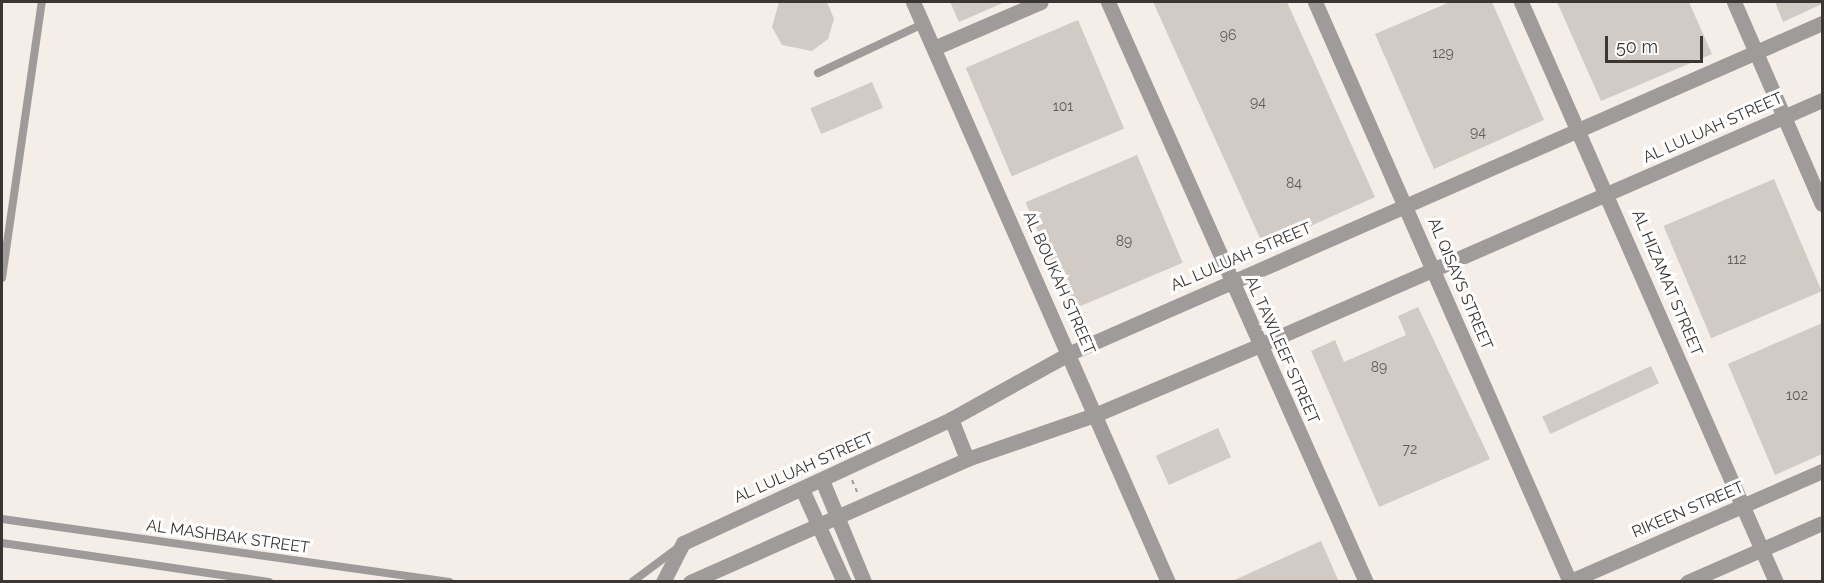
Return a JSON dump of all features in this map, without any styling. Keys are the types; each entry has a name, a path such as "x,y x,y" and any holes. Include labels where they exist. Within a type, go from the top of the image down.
{"street":[{"name":"AL BOUKAH STREET","path":"913,2 1097,414 1168,582"},
{"path":"934,48 1041,2"},
{"name":"AL TAWLEEF STREET","path":"1108,2 1366,582"},
{"name":"AL QISAYS STREET","path":"1315,2 1408,206 1570,581"},
{"name":"AL HIZAMAT STREET","path":"1521,2 1609,194 1776,582"},
{"path":"1734,2 1822,204"},
{"name":"AL LULUAH STREET","path":"683,543 848,469 951,419 1070,353 1230,280 1408,206 1822,23"},
{"name":"AL LULUAH STREET","path":"690,582 967,459 1097,414 1260,345 1822,100"},
{"path":"951,419 967,459"},
{"name":"RIKEEN STREET","path":"1570,581 1822,471"},
{"path":"822,480 864,582"},
{"path":"802,489 844,582"},
{"path":"1687,582 1822,523"},
{"path":"663,582 683,543"}],"lane":[{"path":"2,278 42,2"},
{"path":"818,73 923,24"},
{"name":"AL MASHBAK STREET","path":"2,519 450,582"},
{"path":"2,543 269,582"},
{"path":"632,582 683,543"},
{"path":"703,582 716,571"}],"path":[{"path":"848,469 864,506"}],"building":[{"path":"779,2 827,2 834,19 828,39 812,51 782,45 772,27"},
{"path":"950,2 1005,2 959,22"},
{"path":"1153,2 1287,2 1375,197 1264,247"},
{"path":"1450,2 1492,2 1544,120 1434,169 1375,34"},
{"path":"1557,2 1689,2 1712,54 1601,101"},
{"path":"1775,2 1822,2 1822,4 1783,22"},
{"path":"1078,20 1124,129 1012,176 966,68"},
{"path":"872,82 883,108 821,134 810,108"},
{"path":"1137,155 1183,263 1071,310 1026,202"},
{"path":"1774,179 1822,291 1711,338 1664,226"},
{"path":"1418,307 1490,459 1379,507 1311,351 1335,340 1344,362 1406,335 1398,316"},
{"path":"1822,323 1822,454 1775,475 1728,364"},
{"path":"1651,366 1659,383 1550,434 1542,417"},
{"path":"1218,428 1231,457 1169,485 1156,456"},
{"path":"1321,541 1339,582 1230,582"}]}
